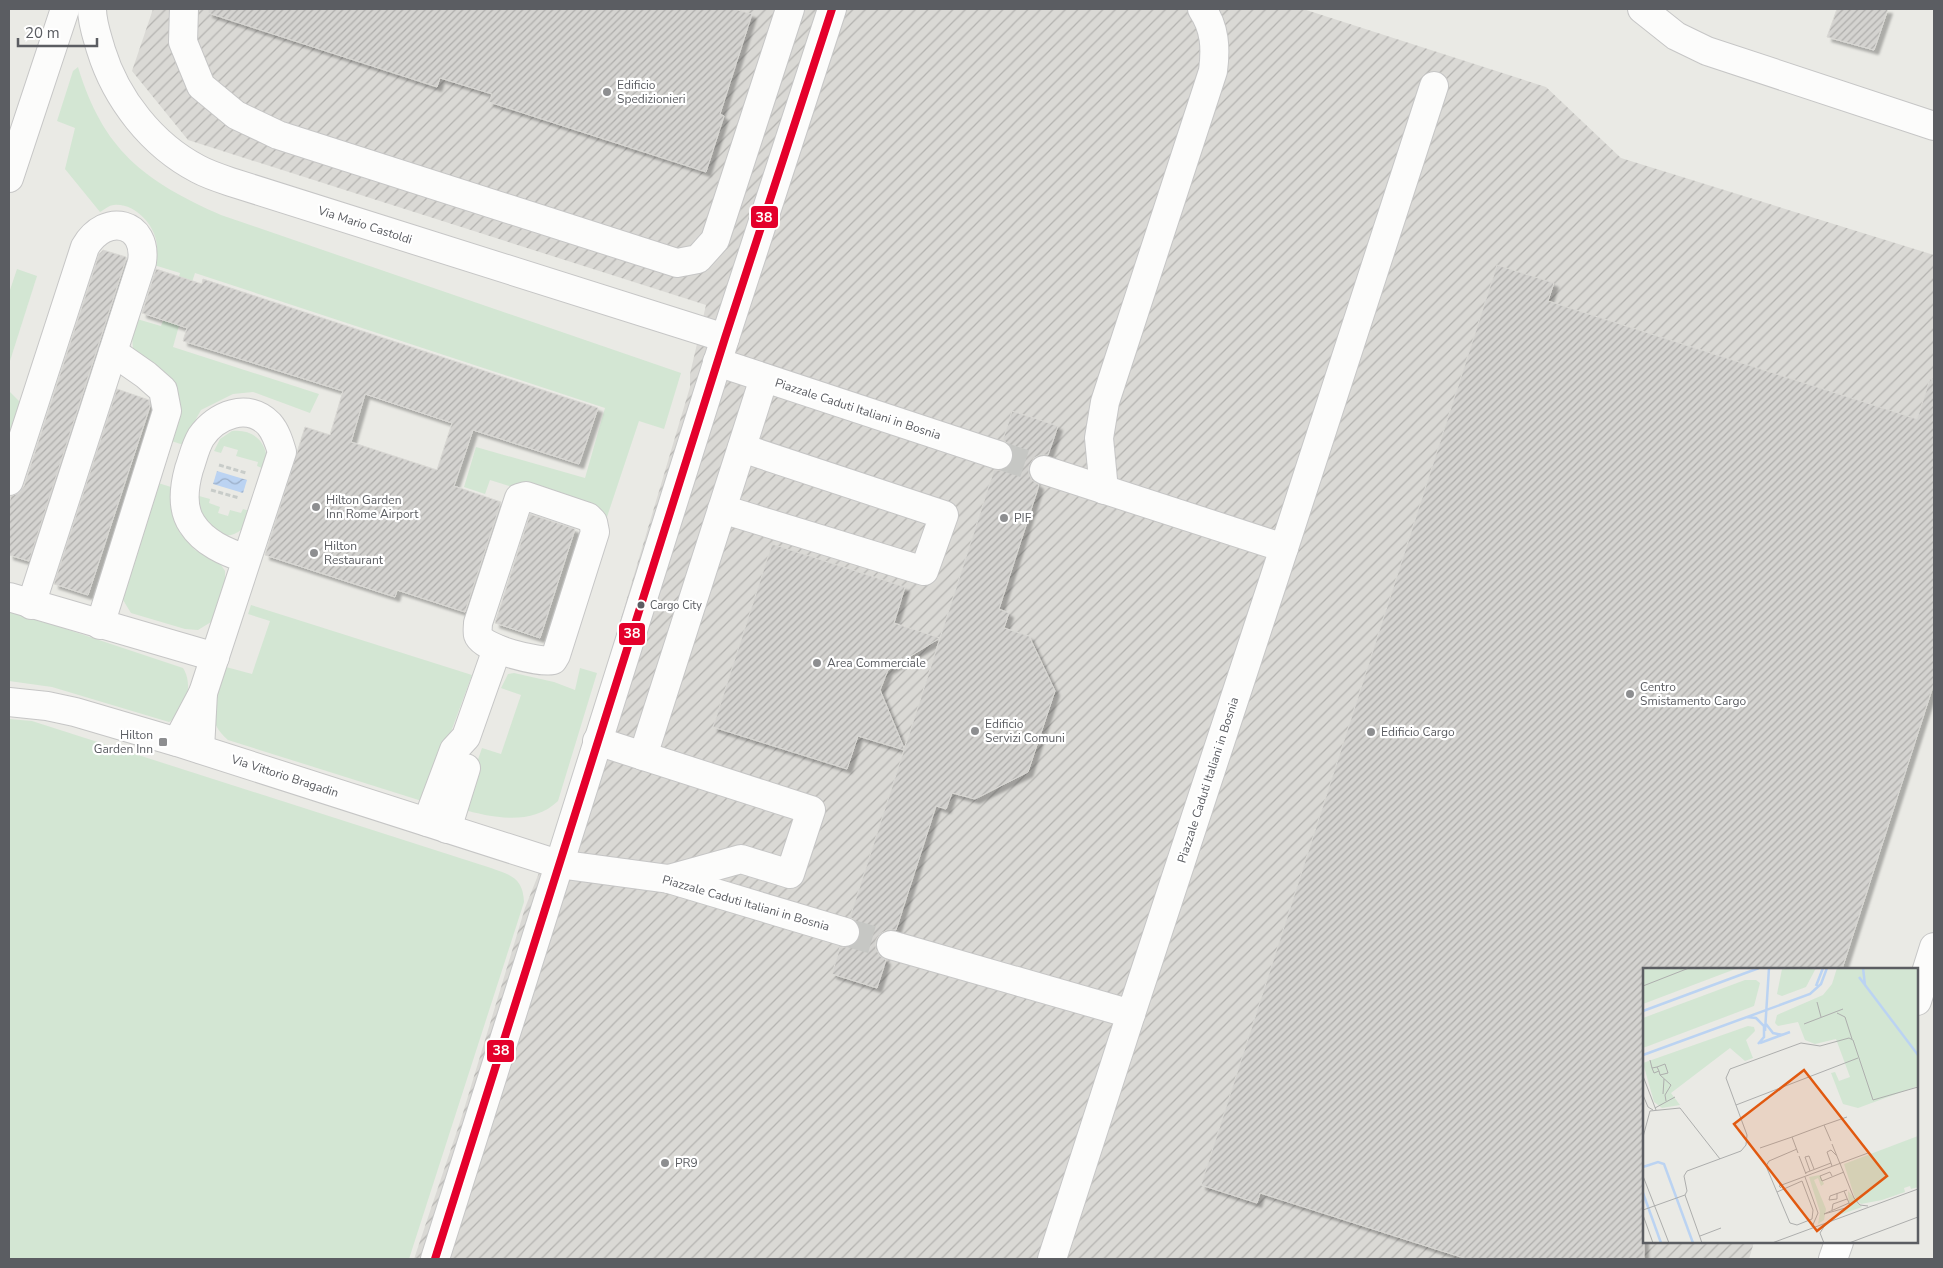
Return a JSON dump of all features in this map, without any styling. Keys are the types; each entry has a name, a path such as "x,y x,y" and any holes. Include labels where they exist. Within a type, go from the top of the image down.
{"street":[{"path":"9,178 65,9"},
{"name":"Via Mario Castoldi","path":"92,9 92,19 106,68 122,97 146,130 167,149 198,169 721,350"},
{"path":"184,9 183,42 202,86 236,115 278,135 677,263 698,259 715,240 790,9"},
{"path":"434,1259 721,350 832,9"},
{"path":"1104,490 1099,438 1105,402 1213,71 1214,38 1209,20 1202,9"},
{"path":"1642,9 1676,36 1707,51 1934,126"},
{"name":"Piazzale Caduti Italiani in Bosnia","path":"1052,1259 1434,86"},
{"path":"9,481 85,247 99,230 116,225 126,227 140,240 143,254 113,352 20,601 215,657"},
{"name":"Piazzale Caduti Italiani in Bosnia","path":"721,350 764,378 998,455"},
{"path":"100,625 167,411 162,390 146,375 113,352"},
{"path":"643,756 764,378"},
{"path":"188,745 203,693 282,452 270,425 255,415 247,413 226,416 217,421 202,436 196,446 184,497 188,516 195,528 222,550 246,559"},
{"path":"722,509 924,571 944,514 742,448"},
{"path":"1044,470 1284,548"},
{"path":"526,496 588,517 593,522 596,532 553,660 544,662 497,649 484,643 478,635 478,623 518,498 526,496"},
{"path":"437,825 454,750 466,737 497,649"},
{"name":"Via Vittorio Bragadin","path":"9,702 47,706 75,712 188,745 558,864"},
{"path":"597,741 811,810 790,874 741,859 669,879"},
{"name":"Piazzale Caduti Italiani in Bosnia","path":"558,864 669,879 845,932"},
{"path":"891,945 1132,1014"},
{"path":"1918,998 1934,947"},
{"path":"1833,1259 1839,1243"}],"shaded area":[{"name":"Cargo City","path":"153,9 1303,9 1546,87 1621,158 1934,255 1934,683 1842,968 1643,968 1643,1243 1754,1243 1749,1259 414,1259 462,1116 525,908 564,810 690,387 690,374 706,305 188,140 132,71"}],"green space":[{"path":"78,67 88,96 100,120 114,141 130,159 149,175 194,202 221,215 681,373 664,429 639,421 607,517 490,480 485,494 464,487 476,447 585,478 605,408 195,273 188,294 175,290 180,273 154,265 157,245 152,230 143,217 122,205 112,205 100,212 65,169 75,128 57,121 73,71"},
{"path":"17,269 37,276 9,364 9,293"},
{"path":"167,311 182,315 173,347 319,394 310,413 253,392 233,394 201,410 187,446 168,440 133,348 132,337 137,319 161,326"},
{"path":"9,391 22,404 9,449"},
{"path":"232,431 251,434 260,441 266,452 267,459 262,468 257,466 258,462 236,456 238,450 224,446 221,453 214,451 220,439"},
{"path":"155,482 171,487 173,517 180,533 195,550 217,559 225,571 225,588 211,622 198,630 185,629 131,613 120,595"},
{"path":"199,496 210,499 209,503 220,507 218,513 228,516 230,510 241,513 243,509 253,512 242,529 225,536 211,529 205,522 201,514"},
{"path":"251,605 472,675 425,802 228,740 220,732 213,714 216,696 226,667 252,674 270,621 248,614"},
{"path":"9,610 183,668 188,682 187,698 184,705 175,718 169,722 52,687 9,681"},
{"path":"580,668 597,673 558,801 548,809 536,814 512,818 486,815 461,809 482,748 501,754 521,695 501,688 508,674 514,673 554,682 575,690"},
{"path":"9,719 32,721 491,868 510,876 518,883 524,902 409,1259 9,1259"}],"water":[{"path":"217,471 247,480 243,493 213,484"}],"building":[{"name":"Edificio Spedizionieri","path":"209,9 734,9 752,14 720,114 724,116 706,172 489,102 492,94 440,78 437,87 208,13"},
{"path":"1837,9 1888,9 1874,50 1827,37"},
{"path":"103,250 126,257 126,259 29,561 9,555 9,504 11,496 19,493 24,486 99,254"},
{"name":"Centro Smistamento Cargo","path":"1497,265 1554,283 1548,301 1917,419 1930,379 1934,380 1934,683 1842,968 1643,968 1644,1259 1467,1259 1260,1193 1257,1203 1201,1185"},
{"path":"156,269 202,284 203,279 598,408 579,464 473,430 454,486 501,502 465,612 397,590 395,597 265,555 305,427 330,435 343,391 183,341 187,328 142,313","holes":["365,394 452,423 437,470 351,442"]},
{"path":"117,389 149,400 150,406 88,595 54,584"},
{"path":"1012,411 1058,426 1048,455 1040,455 1034,458 1029,466 1029,474 1032,480 1039,485 999,609 1009,613 1004,628 1029,636 1055,691 1028,772 975,799 952,793 946,809 936,806 896,930 887,930 880,934 876,940 876,949 880,956 886,960 877,988 832,974 840,947 849,947 855,944 860,937 860,928 857,922 850,917 904,750 858,736 847,769 713,727 772,544 905,587 894,623 940,638 994,470 1008,467 1013,459 1010,445 1003,440","holes":["940,638 904,748 880,690 888,670"]},
{"path":"530,514 575,529 540,638 495,623"}],"tunnel":[{"path":"998,455 1044,470"},
{"path":"845,932 891,945"}],"transit line":[{"name":"38","path":"435,1259 725,338 832,9"}],"place":[{"name":"Edificio Spedizionieri","path":"607,92"},
{"name":"Hilton Garden Inn Rome Airport","path":"316,507"},
{"name":"PIF","path":"1004,518"},
{"name":"Hilton Restaurant","path":"314,553"},
{"name":"Cargo City","path":"641,605"},
{"name":"Area Commerciale","path":"817,663"},
{"name":"Centro Smistamento Cargo","path":"1630,694"},
{"name":"Edificio Servizi Comuni","path":"975,731"},
{"name":"Edificio Cargo","path":"1371,732"},
{"name":"Hilton Garden Inn","path":"163,742"},
{"name":"PR9","path":"665,1163"}]}
